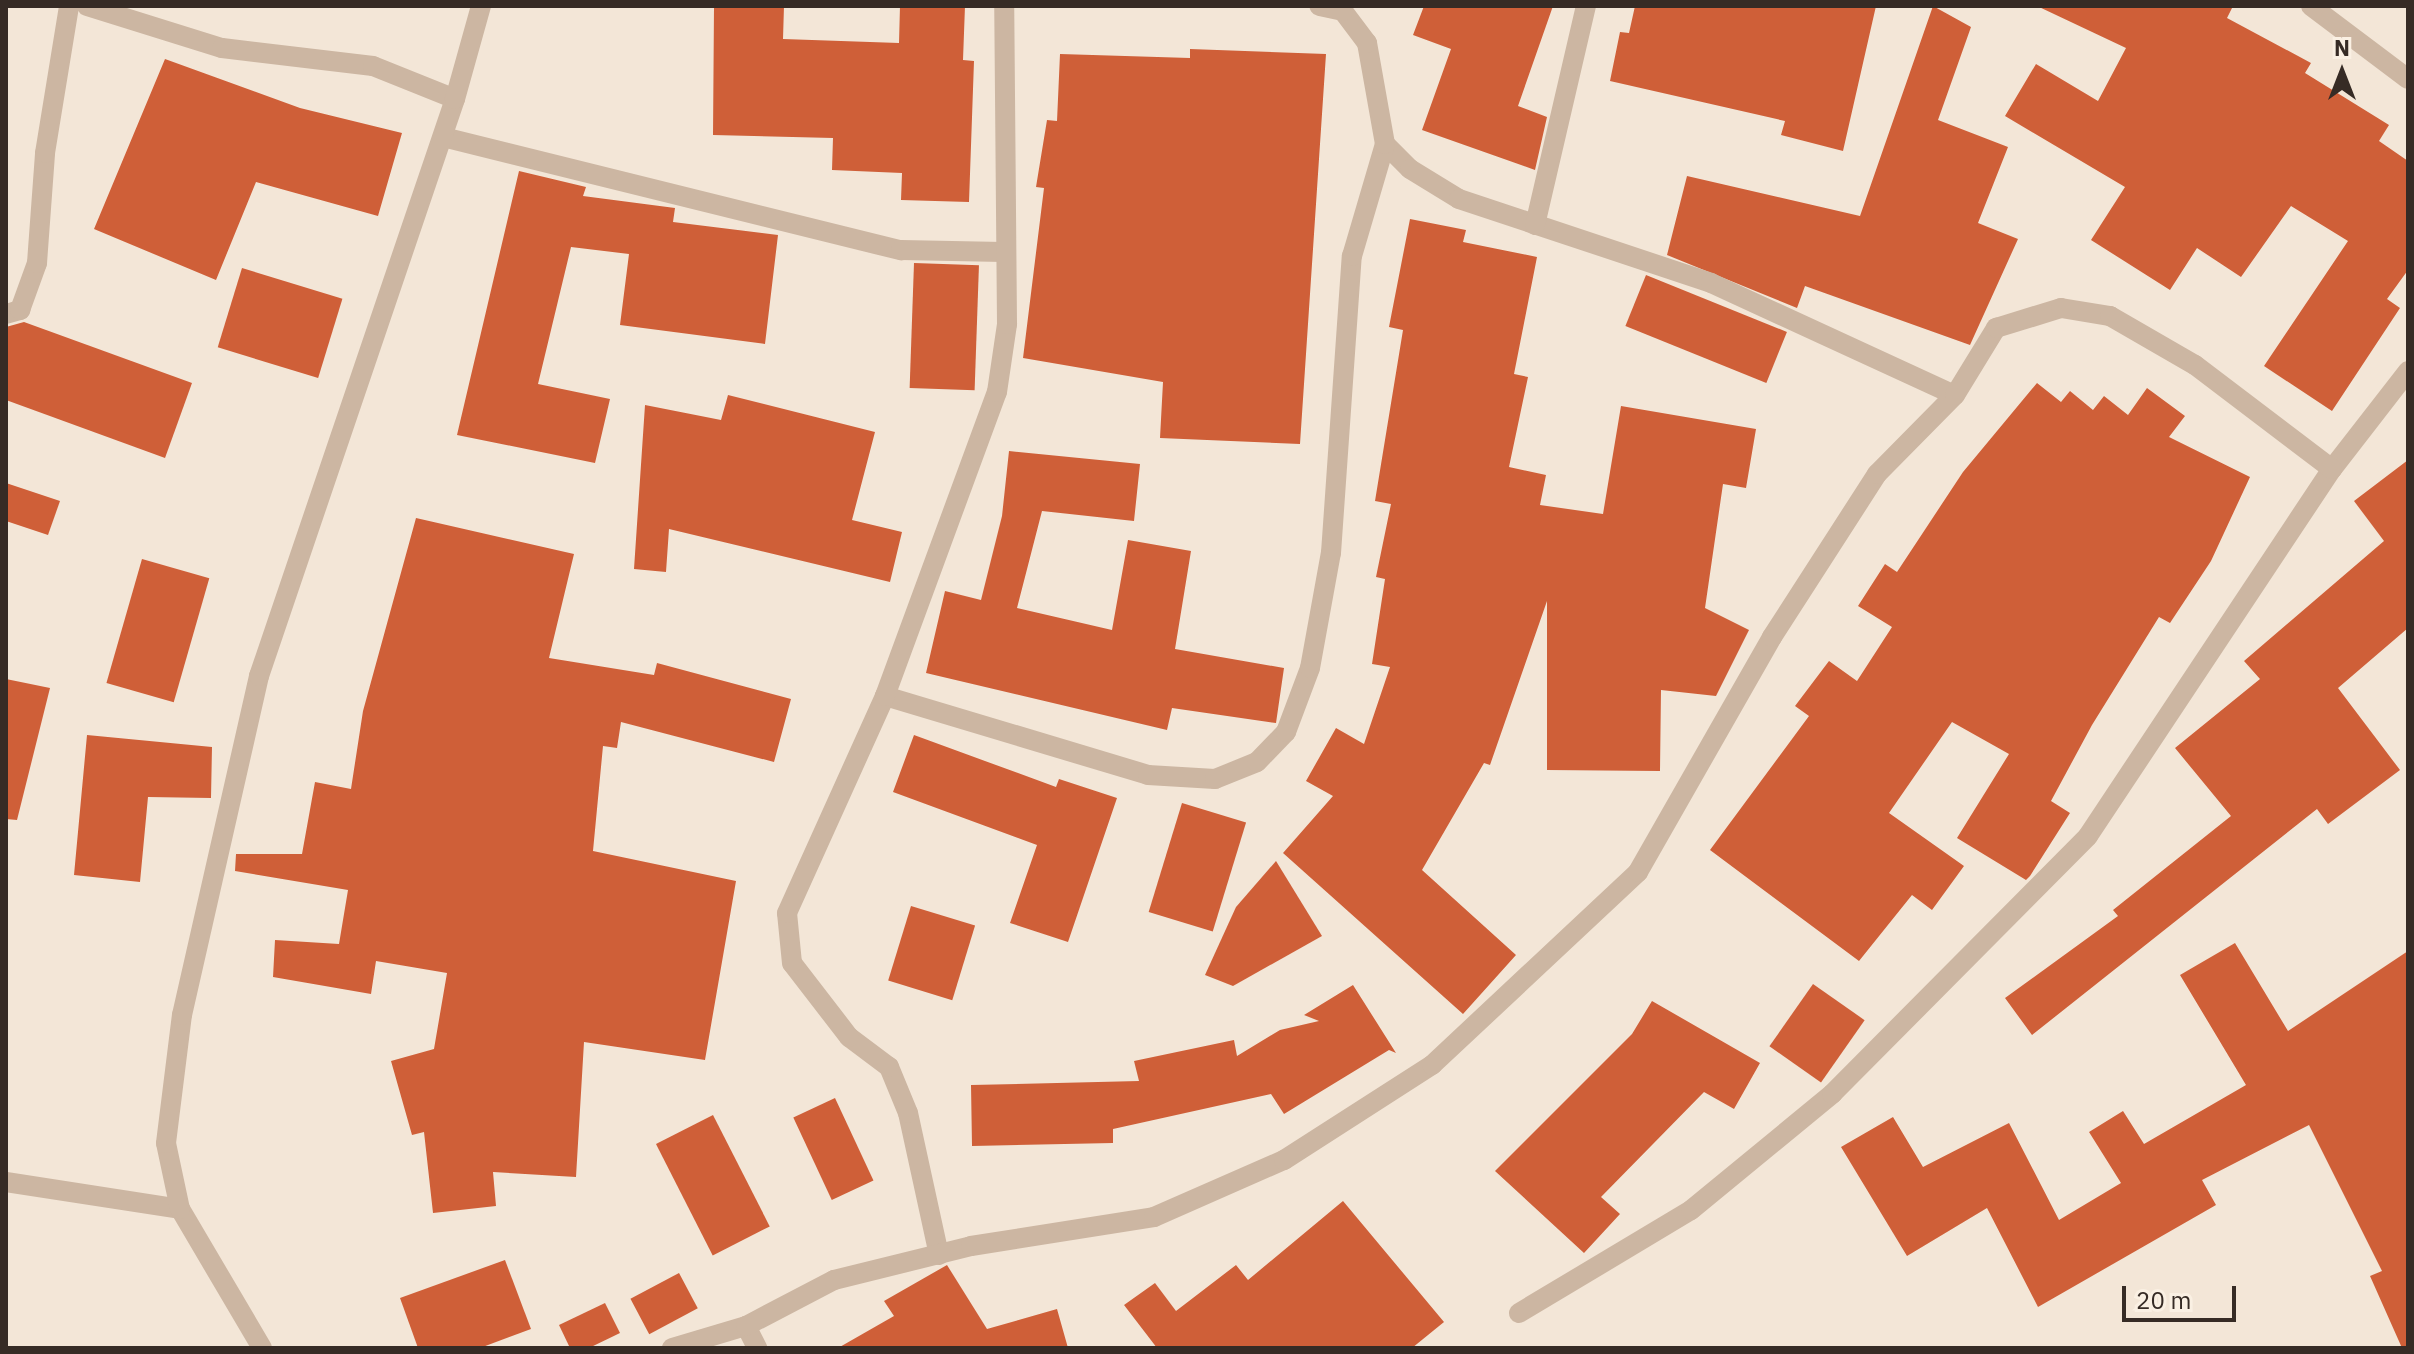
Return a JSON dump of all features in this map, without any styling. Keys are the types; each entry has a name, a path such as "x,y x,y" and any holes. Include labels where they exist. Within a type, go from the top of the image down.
{"street":[{"path":"6,314 20,310 37,263 45,153 69,6"},
{"path":"87,6 222,48 273,49 373,66 455,99"},
{"path":"262,1348 180,1209 166,1143 182,1015 259,676 443,137 481,6"},
{"path":"939,1255 908,1113 889,1067 821,1006 792,963 787,913 885,696 997,392 1007,324 1003,252 1004,6"},
{"path":"885,696 1148,775 1215,779 1257,762 1286,732 1310,668 1331,553 1352,256 1385,144 1367,43 1343,11 1320,6"},
{"path":"1535,225 1586,6"},
{"path":"2311,6 2408,79"},
{"path":"443,137 901,250 1003,252"},
{"path":"1385,144 1410,169 1459,199 1711,283 1955,395"},
{"path":"672,1348 746,1326 834,1280 939,1255 1154,1217 1284,1160 1432,1065 1638,872 1772,637 1877,474 1955,395 1996,328 2061,308 2110,316 2195,365 2332,469"},
{"path":"1519,1313 1691,1210 1832,1094 2088,836 2332,469 2408,371"},
{"path":"6,1182 180,1209"},
{"path":"746,1326 757,1348"}],"building":[{"path":"714,6 784,6 783,39 899,43 900,6 965,6 963,60 974,61 969,202 901,200 902,173 832,170 833,138 713,135"},
{"path":"1424,6 1553,6 1518,106 1547,117 1535,170 1422,130 1451,49 1413,35"},
{"path":"1635,6 1876,6 1843,151 1781,135 1785,121 1610,81 1620,32 1629,33"},
{"path":"1933,6 1971,27 1938,120 2008,147 1978,223 2018,239 1970,345 1805,286 1797,308 1667,255 1687,176 1860,216"},
{"path":"2037,6 2233,6 2227,18 2311,63 2305,73 2389,125 2379,141 2408,161 2408,270 2387,299 2400,308 2332,411 2264,366 2348,241 2291,206 2241,277 2197,248 2170,290 2091,240 2125,187 2005,116 2036,64 2098,101 2126,48"},
{"path":"1190,49 1326,54 1300,444 1160,438 1163,382 1023,358 1044,188 1036,187 1047,120 1057,121 1060,54 1190,58"},
{"path":"165,59 300,108 402,133 378,216 256,182 216,280 94,229"},
{"path":"519,171 586,187 583,196 675,208 673,222 778,235 765,344 620,325 629,254 571,247 538,384 610,399 595,463 457,435"},
{"path":"1410,219 1466,230 1463,242 1537,257 1514,374 1528,377 1509,467 1546,475 1540,505 1603,514 1621,406 1756,429 1746,488 1723,484 1705,608 1749,630 1716,696 1661,690 1660,771 1547,770 1547,601 1490,765 1484,763 1422,870 1516,955 1463,1014 1283,853 1333,796 1306,781 1336,728 1364,744 1390,667 1372,664 1385,579 1376,577 1391,504 1375,501 1403,330 1389,327"},
{"path":"914,263 979,265 975,390 910,388"},
{"path":"242,268 342,299 318,378 218,347"},
{"path":"1646,275 1787,332 1766,383 1625,326"},
{"path":"24,322 192,383 165,458 6,400 6,327"},
{"path":"2037,383 2061,402 2070,391 2093,410 2104,396 2128,415 2147,388 2185,416 2169,437 2250,477 2211,561 2170,623 2159,617 2092,725 2051,801 2070,813 2030,876 2026,880 1957,838 2009,754 1952,722 1889,813 1964,866 1932,910 1912,895 1859,961 1710,850 1809,716 1795,706 1829,661 1857,681 1892,627 1858,606 1885,564 1897,572 1963,472"},
{"path":"728,395 875,432 852,520 902,532 890,582 669,529 666,572 634,569 645,405 721,420"},
{"path":"1009,451 1140,464 1134,521 1042,511 1017,608 1112,630 1128,540 1191,551 1175,649 1284,668 1276,723 1172,708 1167,730 926,673 945,591 981,600 1002,516"},
{"path":"2408,460 2408,628 2338,688 2400,770 2328,824 2317,809 2032,1035 2005,998 2118,916 2113,910 2231,816 2175,748 2260,679 2244,661 2384,541 2354,501"},
{"path":"6,483 60,501 48,535 6,521"},
{"path":"416,518 574,554 549,658 654,675 657,663 791,699 774,762 621,722 617,748 603,746 593,851 736,881 705,1060 584,1042 576,1177 493,1172 496,1206 433,1213 424,1132 412,1135 391,1061 434,1049 447,973 376,961 371,994 273,977 275,940 339,944 348,890 235,871 236,854 302,854 315,782 351,789 363,711"},
{"path":"142,559 209,578 174,702 106,683"},
{"path":"6,679 50,688 17,820 6,819"},
{"path":"87,735 212,747 211,798 148,797 140,882 74,875"},
{"path":"914,735 1056,787 1059,779 1117,798 1068,942 1010,923 1037,845 893,792"},
{"path":"1182,803 1246,823 1213,932 1149,912"},
{"path":"1276,861 1322,936 1233,986 1205,975 1236,907"},
{"path":"911,906 975,926 952,1000 888,981"},
{"path":"2235,943 2288,1031 2408,951 2408,1348 2402,1348 2370,1276 2382,1271 2309,1125 2202,1180 2216,1205 2038,1307 1987,1208 1907,1256 1841,1147 1893,1117 1923,1167 2009,1123 2059,1220 2121,1183 2089,1132 2123,1111 2144,1144 2246,1085 2180,975"},
{"path":"1813,984 1865,1020 1821,1082 1769,1046"},
{"path":"1353,985 1396,1053 1389,1050 1284,1114 1271,1094 1113,1129 1113,1143 972,1146 971,1085 1139,1081 1134,1061 1234,1040 1237,1056 1280,1030 1319,1021 1304,1015"},
{"path":"1652,1001 1760,1063 1734,1109 1704,1092 1601,1197 1620,1214 1584,1253 1495,1171 1632,1034"},
{"path":"835,1098 873,1180 832,1200 793,1117"},
{"path":"713,1115 770,1226 713,1255 656,1144"},
{"path":"1343,1201 1444,1322 1412,1348 1157,1348 1124,1305 1155,1283 1176,1311 1236,1265 1248,1280"},
{"path":"505,1260 531,1329 480,1348 418,1348 400,1298"},
{"path":"947,1265 987,1329 1057,1309 1068,1348 838,1348 894,1316 884,1301"},
{"path":"679,1273 698,1308 649,1334 630,1299"},
{"path":"605,1303 620,1333 589,1348 570,1348 559,1325"}]}
